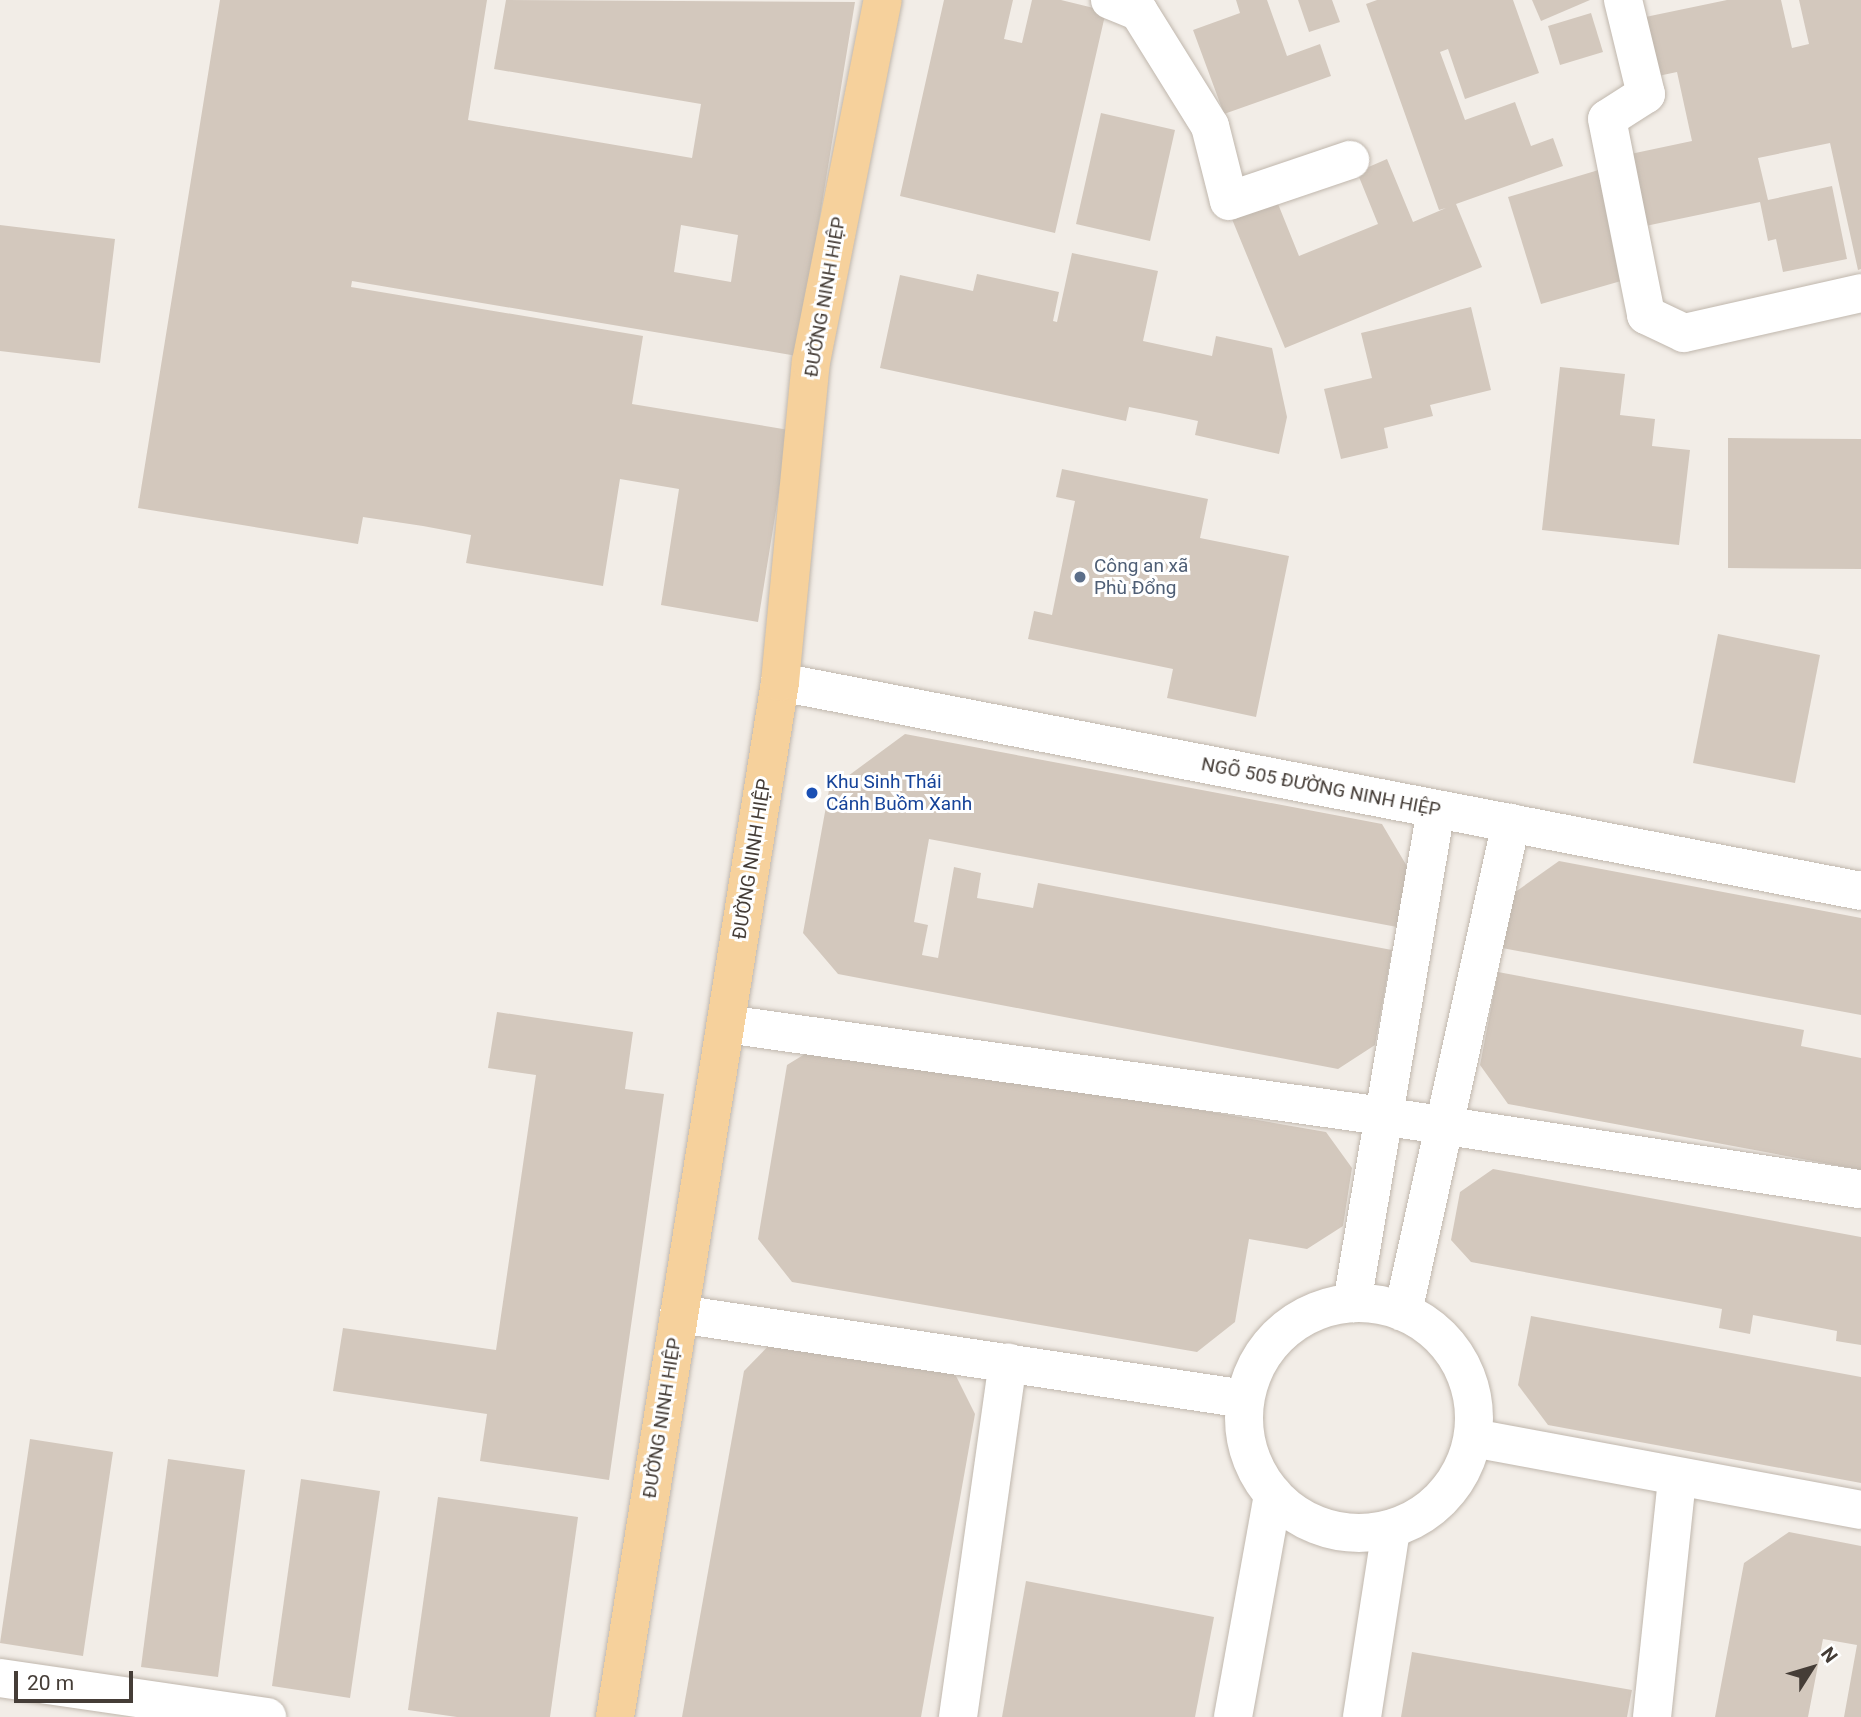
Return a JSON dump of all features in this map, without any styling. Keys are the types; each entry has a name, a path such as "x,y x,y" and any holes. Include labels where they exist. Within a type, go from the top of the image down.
{"main road":[{"name":"ĐƯỜNG NINH HIỆP","path":"615,1717 780,682 811,362 883,0"}],"street":[{"path":"1623,0 1646,94 1607,119 1646,315 1684,332 1861,293"},
{"path":"1134,4 1210,127 1228,201 1350,160"},
{"name":"NGÕ 505 ĐƯỜNG NINH HIỆP","path":"780,682 1861,891"},
{"path":"1352,1303 1436,809"},
{"path":"1403,1312 1511,823"},
{"path":"726,1024 1382,1116 1861,1189"},
{"path":"1352,1303 1403,1312 1425,1324 1459,1363 1474,1412 1473,1438 1453,1485 1436,1504 1391,1530 1340,1532 1315,1525 1273,1495 1248,1450 1245,1399 1258,1363 1282,1332 1326,1307 1352,1303"},
{"path":"679,1314 1245,1399"},
{"path":"958,1717 1008,1363"},
{"path":"1473,1438 1677,1478 1861,1510"},
{"path":"1652,1717 1677,1478"},
{"path":"1233,1717 1273,1495"},
{"path":"1362,1717 1391,1530"},
{"path":"0,1678 267,1717"}],"building":[{"path":"220,0 487,0 468,120 692,158 701,104 494,69 506,0 855,2 797,356 352,281 351,287 643,336 632,404 789,430 758,622 661,605 679,489 620,479 603,586 466,563 471,535 423,526 363,517 358,544 138,508","holes":["681,225 738,235 731,282 674,272"]},
{"path":"944,0 1013,0 1004,39 1022,43 1032,0 1061,0 1106,11 1055,233 900,196"},
{"path":"1236,0 1267,0 1287,56 1320,44 1331,76 1224,114 1193,30 1240,13"},
{"path":"1298,0 1332,0 1340,22 1309,32"},
{"path":"1377,0 1513,0 1539,73 1465,99 1448,49 1440,52 1465,120 1515,102 1531,146 1553,138 1563,166 1456,204 1482,267 1285,348 1227,207 1272,189 1299,256 1378,224 1357,172 1387,159 1413,222 1446,208 1439,210 1366,4"},
{"path":"1532,0 1590,0 1541,21"},
{"path":"1727,0 1781,0 1792,48 1809,44 1799,0 1861,0 1861,269 1858,270 1830,143 1758,158 1768,200 1832,186 1847,259 1783,272 1776,239 1768,241 1760,202 1636,228 1621,156 1692,141 1677,72 1644,79 1631,20"},
{"path":"1591,13 1603,52 1560,65 1548,26"},
{"path":"1101,113 1175,130 1150,241 1076,224"},
{"path":"1602,169 1635,277 1541,304 1508,197"},
{"path":"0,225 115,239 100,363 0,351"},
{"path":"1072,253 1158,271 1143,341 1212,356 1216,336 1272,348 1287,417 1279,454 1195,435 1198,421 1129,407 1126,421 880,368 900,275 973,291 977,274 1059,292 1053,321 1057,322"},
{"path":"1471,307 1491,390 1430,405 1433,416 1384,428 1388,448 1341,459 1324,389 1372,378 1361,333"},
{"path":"1560,367 1625,374 1620,415 1655,419 1652,446 1690,450 1679,545 1542,530"},
{"path":"1728,438 1861,439 1861,569 1728,568"},
{"path":"1062,469 1208,499 1200,538 1289,556 1256,717 1167,698 1173,669 1028,639 1034,611 1052,615 1075,501 1056,497"},
{"path":"1718,634 1820,655 1795,783 1693,763"},
{"path":"905,734 1382,824 1408,868 1397,927 929,839 914,922 928,925 922,955 938,958 954,867 981,873 977,898 1033,908 1038,883 1392,950 1375,1045 1338,1069 838,974 803,933 829,790"},
{"path":"1559,861 1861,918 1861,1015 1502,948 1511,895"},
{"path":"1498,972 1804,1030 1801,1046 1861,1058 1861,1170 1508,1104 1480,1065"},
{"path":"497,1012 633,1032 625,1089 664,1094 609,1480 480,1461 487,1414 333,1391 343,1328 496,1350 536,1075 488,1068"},
{"path":"821,1044 1326,1132 1352,1168 1343,1226 1307,1249 1249,1239 1235,1322 1197,1352 792,1282 758,1239 787,1065"},
{"path":"1493,1169 1861,1237 1861,1345 1836,1341 1837,1331 1753,1315 1750,1334 1719,1328 1722,1309 1471,1262 1451,1240 1460,1192"},
{"path":"1531,1316 1861,1377 1861,1483 1548,1425 1518,1385"},
{"path":"780,1334 951,1366 975,1414 921,1717 682,1717 744,1371"},
{"path":"30,1439 113,1452 83,1656 0,1643"},
{"path":"168,1459 245,1470 218,1677 141,1667"},
{"path":"301,1479 380,1491 350,1698 272,1686"},
{"path":"438,1497 578,1517 550,1717 457,1717 408,1710"},
{"path":"1789,1532 1861,1546 1861,1717 1844,1717 1857,1645 1823,1639 1808,1717 1715,1717 1744,1563"},
{"path":"1026,1581 1214,1617 1195,1717 1002,1717"},
{"path":"1412,1652 1632,1690 1627,1717 1401,1717"}],"place":[{"name":"Công an xã Phù Đổng","path":"1080,577"},
{"name":"Khu Sinh Thái Cánh Buồm Xanh","path":"812,793"}]}
